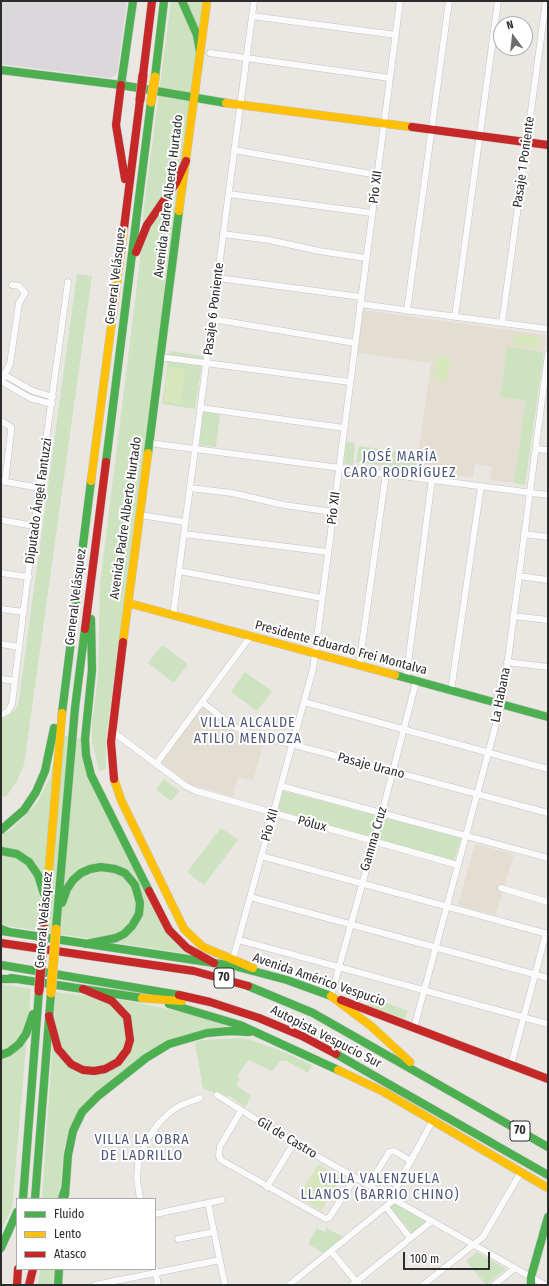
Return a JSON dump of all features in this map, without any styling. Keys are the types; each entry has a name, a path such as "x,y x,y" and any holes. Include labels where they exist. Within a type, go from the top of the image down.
{"main road":[{"path":"126,206 124,167 116,125 117,108 133,1"},
{"name":"General Velásquez","path":"22,1198 57,763 66,680 152,1"},
{"name":"General Velásquez","path":"35,1198 69,763 164,1"},
{"path":"182,1 205,52"},
{"name":"Avenida Padre Alberto Hurtado","path":"207,1 205,52 195,98 160,357 128,603 111,761 118,792 181,924 197,943 267,974"},
{"path":"1,70 121,85 240,105 548,145"},
{"path":"129,274 147,225 176,183 186,161"},
{"path":"91,577 92,670 85,739 90,770 169,930 187,948 214,963"},
{"name":"Presidente Eduardo Frei Montalva","path":"128,603 548,717"},
{"path":"1,830 24,810 40,785 47,764 66,680"},
{"path":"1,852 17,854 26,858 33,866 41,882 46,908"},
{"path":"57,917 70,884 85,870 96,867 110,868 120,871 129,877 135,884 140,898 139,914 134,924 127,932 116,938 86,944"},
{"name":"Avenida Américo Vespucio","path":"4,931 214,963 267,974 331,996 548,1079"},
{"name":"Autopista Vespucio Sur","path":"1,943 184,969 245,984 302,1007 548,1147"},
{"name":"Autopista Vespucio Sur","path":"1,965 164,991 210,1002 250,1015 302,1036 344,1058 548,1175"},
{"path":"1,978 18,979 142,998 180,1001 250,1015"},
{"path":"49,1016 58,1049 71,1064 79,1069 94,1071 105,1070 118,1062 127,1050 130,1040 130,1030 127,1017 120,1007 83,989"},
{"path":"1,1055 13,1050 22,1040 31,1020 39,992"},
{"path":"331,996 371,1026 427,1077"},
{"path":"142,998 200,1012 260,1033 384,1092 548,1188"},
{"path":"63,1198 69,1147 74,1127 85,1108 113,1083 152,1054 182,1039 220,1031 260,1033"},
{"path":"1,1248 16,1214"},
{"path":"532,1282 548,1217"},
{"path":"17,1285 18,1270"},
{"path":"28,1285 30,1270"},
{"path":"28,1285 33,1270"},
{"path":"58,1285 59,1270"}],"street":[{"name":"Pasaje 6 Poniente","path":"173,616 254,1"},
{"name":"Pío XII","path":"233,959 313,669 400,1"},
{"path":"407,311 449,1"},
{"path":"455,317 498,1"},
{"name":"Pasaje 1 Poniente","path":"502,323 546,1"},
{"path":"252,16 396,35"},
{"path":"205,52 390,78"},
{"path":"234,150 377,175"},
{"path":"229,194 372,213"},
{"path":"223,234 269,240 319,251 366,258"},
{"path":"218,278 361,298"},
{"name":"Diputado Ángel Fantuzzi","path":"1,714 6,713 11,706 15,681 29,577 34,526 68,282"},
{"path":"2,378 11,360 20,300 25,293 19,286 12,285"},
{"path":"360,304 548,329"},
{"path":"212,319 356,343"},
{"name":"La Habana","path":"414,1028 501,705 548,354"},
{"path":"160,357 350,382"},
{"path":"2,378 33,392 53,397"},
{"path":"2,378 30,398 52,404"},
{"path":"201,408 344,428"},
{"path":"541,408 548,409"},
{"path":"1,421 11,427 3,481 40,488"},
{"path":"149,443 548,495"},
{"path":"536,449 548,450"},
{"path":"359,666 386,473"},
{"path":"406,679 432,479"},
{"path":"451,691 481,486"},
{"path":"190,488 232,493 278,504 333,512"},
{"path":"140,516 186,522"},
{"path":"1,520 34,526"},
{"path":"184,534 328,552"},
{"path":"524,534 548,537"},
{"path":"179,571 322,598"},
{"path":"1,573 29,577"},
{"path":"519,576 548,580"},
{"path":"1,609 24,612"},
{"path":"513,616 548,620"},
{"path":"156,764 250,637"},
{"path":"1,644 19,647"},
{"path":"507,662 548,667"},
{"path":"1,678 15,681"},
{"name":"Gamma Cruz","path":"331,996 382,813 416,682"},
{"name":"Pasaje Urano","path":"202,702 240,730 548,813"},
{"path":"304,702 548,769"},
{"name":"Pólux","path":"113,732 191,789 458,865"},
{"path":"280,786 548,858"},
{"path":"261,856 547,934 511,1065"},
{"path":"501,888 548,902"},
{"path":"250,897 548,978"},
{"path":"239,940 548,1024"},
{"name":"Gil de Castro","path":"217,1095 294,1143 515,1268 532,1282 545,1285"},
{"path":"140,1198 137,1179 138,1164 148,1138 159,1123 170,1112 181,1105 200,1098"},
{"path":"241,1111 220,1146 219,1156 221,1160 323,1218 329,1218 355,1178"},
{"path":"289,1285 386,1207 393,1198 433,1120"},
{"path":"267,1187 294,1143"},
{"path":"369,1185 389,1152 394,1151 411,1161"},
{"path":"423,1285 475,1245 483,1237 521,1172"},
{"path":"156,1214 222,1200"},
{"path":"208,1203 225,1285"},
{"path":"386,1207 410,1238"},
{"path":"332,1251 356,1284 432,1220"},
{"path":"178,1239 214,1232"},
{"path":"95,1285 155,1271 220,1260"},
{"path":"494,1285 515,1268"},
{"path":"155,1271 158,1285"}],"shaded area":[{"path":"1,1 127,1 117,74 110,78 1,64"},
{"path":"363,310 546,335 544,352 507,348 526,400 514,483 490,480 492,467 475,464 473,478 416,470 431,363 357,353"},
{"path":"202,707 235,733 264,742 253,781 238,777 233,797 191,785 161,763"},
{"path":"475,844 514,854 496,915 458,905"}],"green space":[{"path":"171,1 204,1 181,178 166,272 162,324 106,738 106,769 99,771 92,741 92,721 98,677 100,584 142,244 143,214"},
{"path":"77,274 92,276 24,765 16,783 6,797 1,796 1,719 7,717 18,706"},
{"path":"515,334 540,337 538,348 513,345"},
{"path":"507,347 544,352 525,485 514,483 526,400 500,397"},
{"path":"169,351 203,356 195,409 162,404"},
{"path":"437,355 451,358 447,381 434,379"},
{"path":"168,367 185,369 181,404 164,402"},
{"path":"203,412 220,414 216,447 199,445"},
{"path":"346,442 355,443 353,465 344,464"},
{"path":"359,446 418,454 416,470 356,462"},
{"path":"162,645 188,664 174,683 148,663"},
{"path":"245,672 272,691 257,711 231,692"},
{"path":"59,735 81,739 99,800 189,954 1,925 1,835 12,829 37,803 50,777"},
{"path":"164,779 179,791 171,801 156,789"},
{"path":"283,791 461,838 454,861 277,813"},
{"path":"221,828 238,840 204,885 187,872"},
{"path":"1,984 31,989 12,1208 1,1231"},
{"path":"56,992 128,1001 192,1014 231,1028 205,1029 171,1040 148,1052 114,1077 81,1108 70,1127 64,1147 60,1190 57,1198 42,1198"},
{"path":"371,997 408,1011 404,1019 368,1006"},
{"path":"241,1038 252,1040 312,1065 308,1073 287,1061 280,1061 272,1071 248,1060 237,1076 240,1078 236,1085 251,1096 245,1107 231,1097 203,1089 195,1043 201,1040"},
{"path":"318,1164 341,1178 321,1211 298,1197"},
{"path":"395,1202 426,1221 412,1233 390,1207"},
{"path":"317,1228 325,1232 327,1228 343,1237 323,1253 308,1244"},
{"path":"477,1252 506,1269 486,1285 466,1261"},
{"path":"40,1270 54,1270 53,1285 38,1285"}],"traffic: fast":[{"path":"121,85 133,1"},
{"path":"155,77 164,1"},
{"path":"182,1 197,35 200,52"},
{"path":"1,70 121,85 226,103"},
{"path":"106,462 151,102"},
{"path":"148,453 179,211"},
{"path":"62,713 91,481"},
{"path":"91,619 92,670 85,739 86,755 91,775 149,891"},
{"path":"56,929 75,708 85,629"},
{"path":"395,675 548,717"},
{"path":"1,830 24,810 36,792 45,771 54,728"},
{"path":"1,851 17,854 29,862 38,875 44,894"},
{"path":"62,903 67,889 73,880 81,873 90,869 101,867 115,869 125,873 135,885 140,903 139,914 132,926 124,934 116,938 86,944"},
{"path":"1,929 9,932"},
{"path":"2,931 234,966 287,980 331,996"},
{"path":"1,965 179,995"},
{"path":"11,978 142,998"},
{"path":"1,979 18,979"},
{"path":"248,986 313,1013 548,1147"},
{"path":"23,1198 39,991"},
{"path":"35,1198 51,993"},
{"path":"169,1004 240,1025 338,1070"},
{"path":"1,1055 9,1052 19,1044 26,1034 33,1014"},
{"path":"65,1195 68,1155 73,1131 82,1112 98,1096 146,1058 169,1044 207,1033 230,1031 249,1032"},
{"path":"336,1054 548,1175"},
{"path":"62,1198 65,1189"},
{"path":"1,1248 16,1214"},
{"path":"531,1285 531,1277 548,1217"},
{"path":"58,1285 59,1270"}],"traffic: slow":[{"path":"179,211 207,1"},
{"path":"151,102 155,77"},
{"path":"226,103 412,127"},
{"path":"91,481 124,228"},
{"path":"123,642 148,453"},
{"path":"128,603 395,675"},
{"path":"44,928 62,713"},
{"path":"114,779 121,800 184,929 203,947 253,968"},
{"path":"51,993 56,929"},
{"path":"331,996 371,1026 410,1062"},
{"path":"142,998 182,1001"},
{"path":"338,1070 384,1092 548,1188"}],"traffic: jam":[{"path":"143,75 152,1"},
{"path":"140,100 143,75"},
{"path":"121,85 116,125 125,179"},
{"path":"124,228 140,100"},
{"path":"412,127 548,145"},
{"path":"136,252 147,225 176,183 186,161"},
{"path":"85,629 106,462"},
{"path":"114,779 111,742 123,642"},
{"path":"149,891 169,930 187,948 214,963"},
{"path":"39,991 44,928"},
{"path":"1,943 194,971 248,986"},
{"path":"49,1016 58,1049 71,1064 83,1070 94,1071 105,1069 118,1062 127,1050 130,1040 127,1017 112,1001 83,989"},
{"path":"179,995 210,1002 259,1018 302,1036 336,1054"},
{"path":"341,1000 548,1079"},
{"path":"17,1285 18,1270"},
{"path":"29,1285 33,1270"}],"district":[{"name":"JOSÉ MARÍA CARO RODRÍGUEZ","path":"400,466"},
{"name":"VILLA ALCALDE ATILIO MENDOZA","path":"248,732"},
{"name":"VILLA LA OBRA DE LADRILLO","path":"142,1148"},
{"name":"VILLA VALENZUELA LLANOS (BARRIO CHINO)","path":"380,1188"}]}
